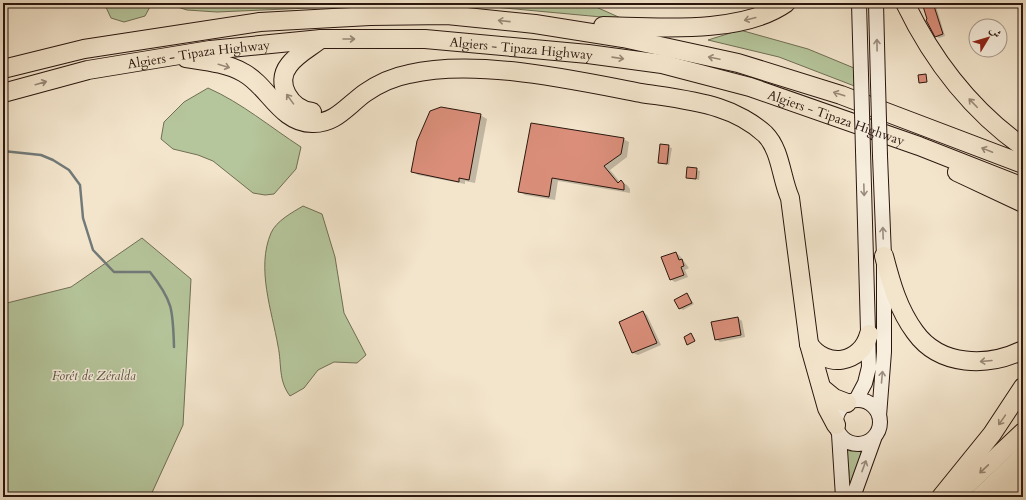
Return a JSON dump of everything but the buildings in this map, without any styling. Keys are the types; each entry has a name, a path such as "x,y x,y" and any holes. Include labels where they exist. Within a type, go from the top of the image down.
{"highway":[{"path":"534,24 645,26 717,25 760,17 786,3"},
{"path":"905,3 917,28 937,62 956,86 990,121 1023,147"},
{"name":"Algiers - Tipaza Highway","path":"3,69 84,49 260,22 370,16 447,15 534,24 623,38 738,63 841,95 1023,164"},
{"path":"321,39 293,60 285,72 284,82 287,95 297,106 306,111 318,112 330,109 369,80 396,66 434,59 537,67 608,77 722,101 735,106 760,120 774,132 780,142 791,180 790,198 809,344 827,408 838,429"},
{"name":"Algiers - Tipaza Highway","path":"3,94 88,70 172,56 260,44 321,39 425,39 588,54 662,64 750,87 886,134 1023,186"},
{"path":"172,56 217,64 244,73 264,89 290,117 309,123 324,122 338,116 364,94 391,79 416,72 451,69 508,72 566,79 708,105 739,116 760,130 768,138 776,153 782,177 790,198"},
{"path":"886,134 905,148 1023,203"},
{"path":"884,256 895,294 908,320 916,333 934,349 952,357 969,361 987,362 1003,358 1023,350"},
{"path":"809,344 821,356 831,360 843,360 853,356 862,349 869,334"},
{"path":"941,497 992,434 1023,387"},
{"path":"823,390 834,398 852,402"},
{"path":"954,497 1023,432"},
{"path":"980,497 1023,456"},
{"path":"997,497 1023,479"}],"main road":[{"path":"843,497 837,415 852,402 868,375 869,334 859,3"},
{"path":"853,497 880,426 879,416 884,352 884,256 876,3"},
{"path":"852,402 868,403 877,411 879,416"},
{"path":"838,429 847,441 857,444 867,442 875,436"}],"green space":[{"path":"104,3 152,3 145,16 124,22 111,18"},
{"path":"165,3 587,3 623,19 483,6 378,5 217,12 187,10"},
{"path":"740,30 808,49 854,68 857,87 779,57 708,40"},
{"path":"208,88 233,101 301,147 296,169 274,194 265,195 253,193 213,161 198,155 173,149 161,139 164,122 184,102"},
{"path":"303,206 322,214 335,257 344,313 366,355 357,363 334,362 318,370 304,388 290,396 286,390 282,378 278,346 269,304 265,275 265,260 267,246 273,229 285,217"},
{"name":"Forêt de Zéralda","path":"142,238 191,279 183,425 150,497 3,497 3,304 71,287"},
{"path":"845,448 850,451 862,449 855,477 847,497 849,472"}],"waterway":[{"path":"3,151 41,155 53,160 69,170 80,185 83,218 93,250 114,272 150,272 158,282 170,306 173,324 174,347"}]}
